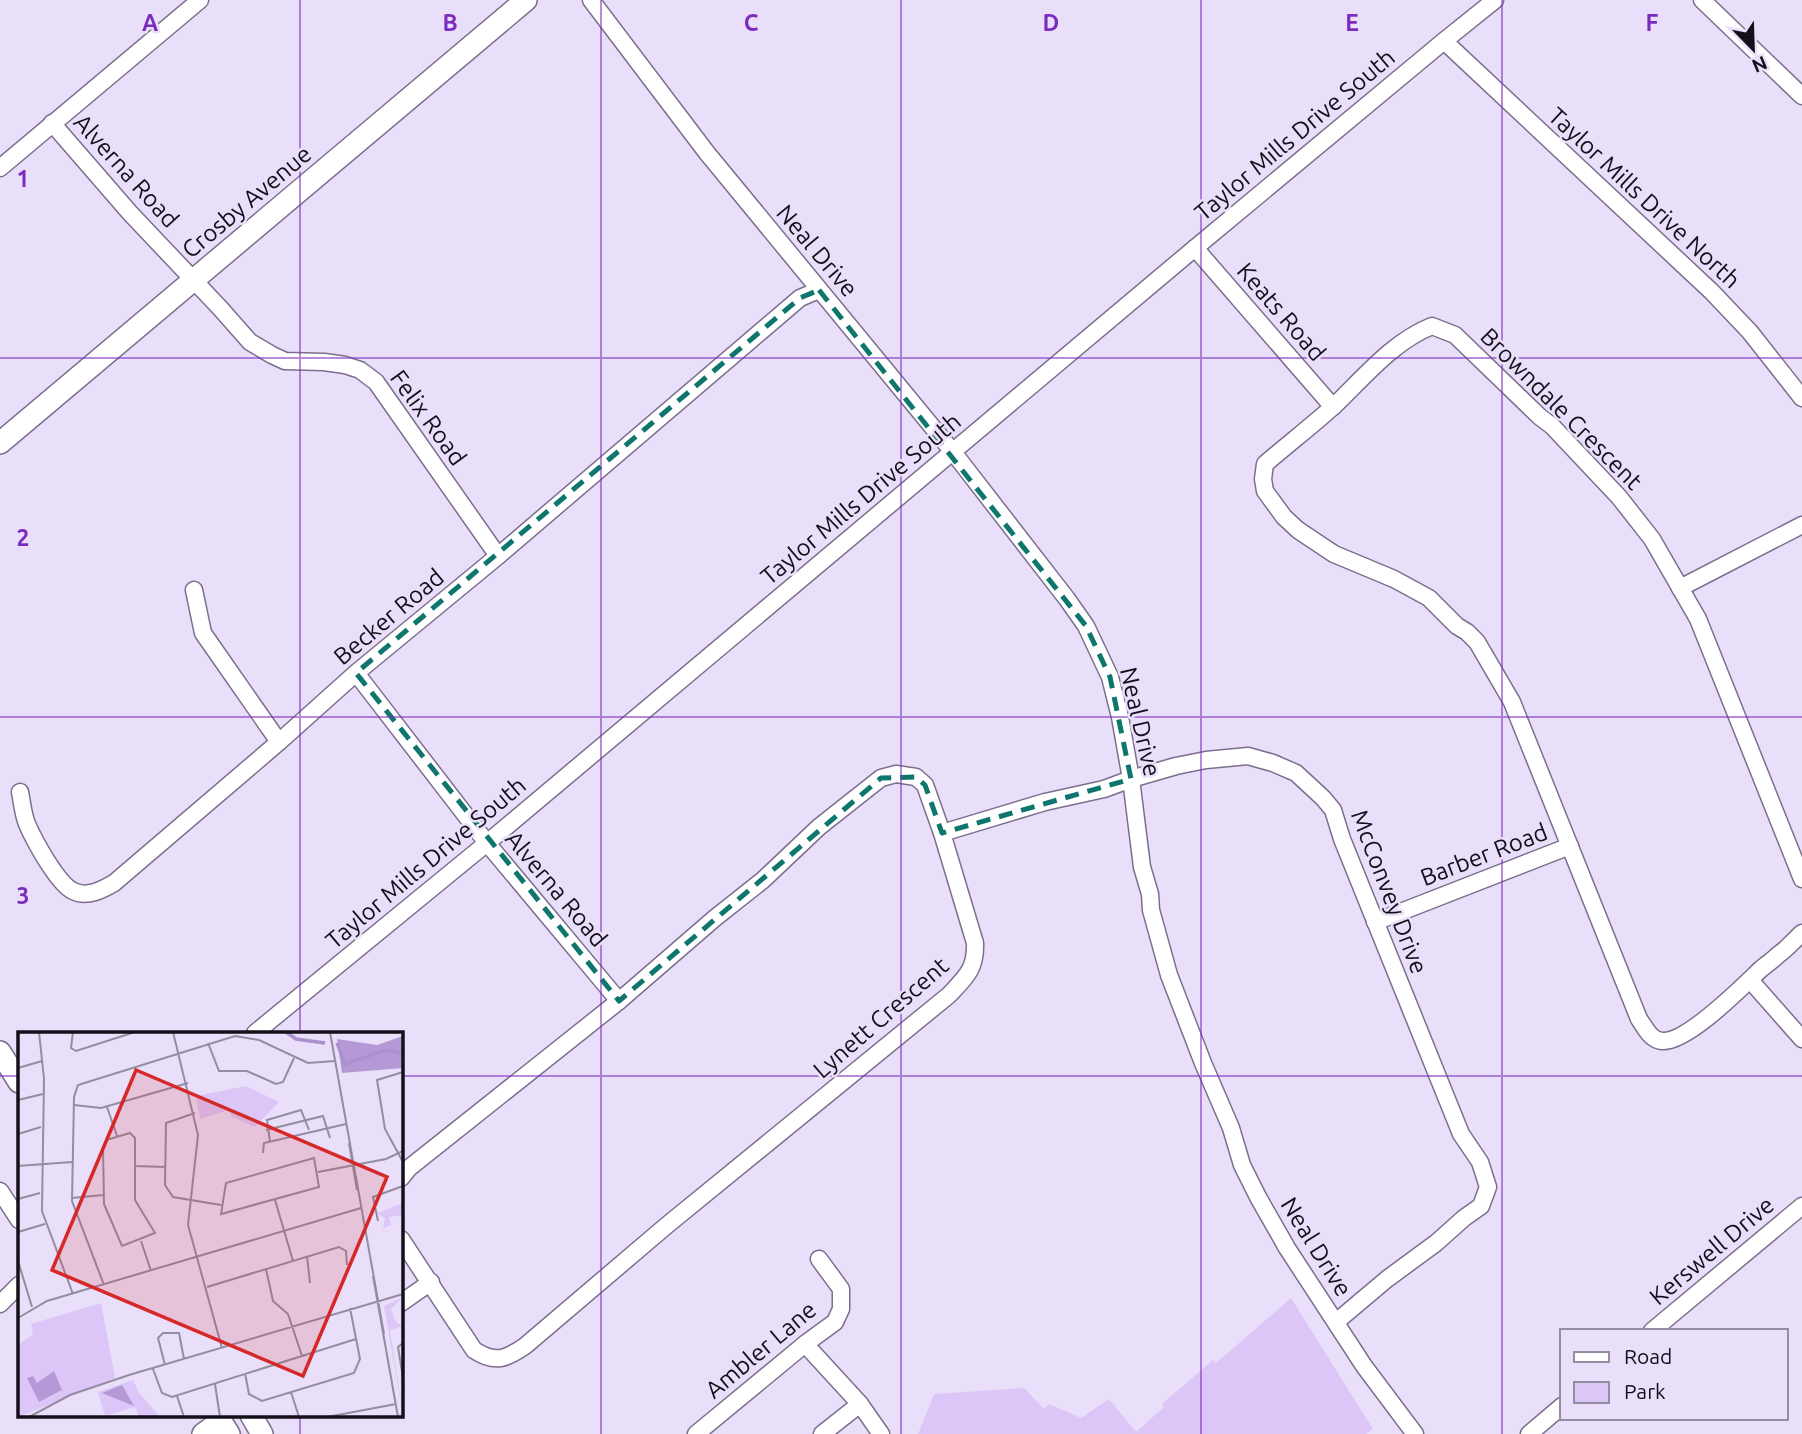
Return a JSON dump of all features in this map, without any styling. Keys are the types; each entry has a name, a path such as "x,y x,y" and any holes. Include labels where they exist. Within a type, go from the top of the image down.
{"street":[{"path":"0,168 200,0"},
{"name":"Crosby Avenue","path":"0,443 526,0"},
{"name":"Neal Drive","path":"591,0 707,153 953,452 1086,626 1110,677 1120,717 1142,867 1169,975 1231,1128 1242,1165 1287,1248 1364,1366 1415,1434"},
{"name":"Taylor Mills Drive South","path":"256,1032 487,843 1195,248 1495,0"},
{"path":"1702,0 1802,96"},
{"name":"Taylor Mills Drive North","path":"1444,41 1712,292 1750,332 1802,398"},
{"name":"Alverna Road","path":"52,123 194,280"},
{"name":"Keats Road","path":"1195,248 1333,407"},
{"name":"Felix Road","path":"194,280 250,342 272,355 285,361 345,365 360,370 376,382 498,556"},
{"name":"Becker Road","path":"20,792 26,822 55,874 73,891 100,891 114,883 356,673 498,556 800,298 819,290"},
{"name":"Browndale Crescent","path":"1802,878 1698,619 1652,539 1619,497 1552,426 1455,335 1432,326 1418,331 1382,359 1333,407 1265,464 1265,491 1297,530 1334,554 1394,579 1429,598 1477,642 1512,702 1639,1019 1656,1040 1665,1041 1697,1026 1802,933"},
{"path":"1680,588 1802,525"},
{"path":"194,590 203,633 279,742"},
{"name":"Alverna Road","path":"356,673 487,843 619,1001"},
{"name":"McConvey Drive","path":"942,833 1206,760 1248,756 1296,773 1333,810 1342,839 1461,1135 1480,1163 1488,1187 1481,1206 1336,1322"},
{"name":"Lynett Crescent","path":"402,1177 409,1168 619,1001 763,880 819,827 881,778 896,774 916,777 925,785 975,943 976,959 966,976 949,995 514,1353 500,1359 492,1359 474,1350 402,1240"},
{"name":"Barber Road","path":"1375,922 1570,846"},
{"path":"1750,980 1802,1039"},
{"path":"0,1052 18,1080"},
{"path":"0,1191 18,1218"},
{"name":"Kerswell Drive","path":"1654,1329 1802,1206"},
{"name":"Ambler Lane","path":"696,1434 835,1321 841,1309 841,1289 819,1259"},
{"path":"402,1302 431,1282"},
{"path":"0,1304 18,1287"},
{"path":"805,1343 860,1404 881,1434"},
{"path":"822,1434 860,1404"},
{"path":"1529,1434 1560,1408"},
{"path":"252,1416 262,1434"},
{"path":"203,1434 224,1421"}],"highlighted area":[{"path":"819,290 1086,626 1110,677 1131,779 942,833 925,785 916,777 881,778 619,1001 356,673 800,298"}],"green space":[{"path":"1291,1298 1373,1429 1366,1434 918,1434 934,1394 1024,1388 1044,1409 1049,1404 1081,1418 1109,1399 1136,1432 1164,1407 1162,1404 1213,1360 1216,1363"}]}
